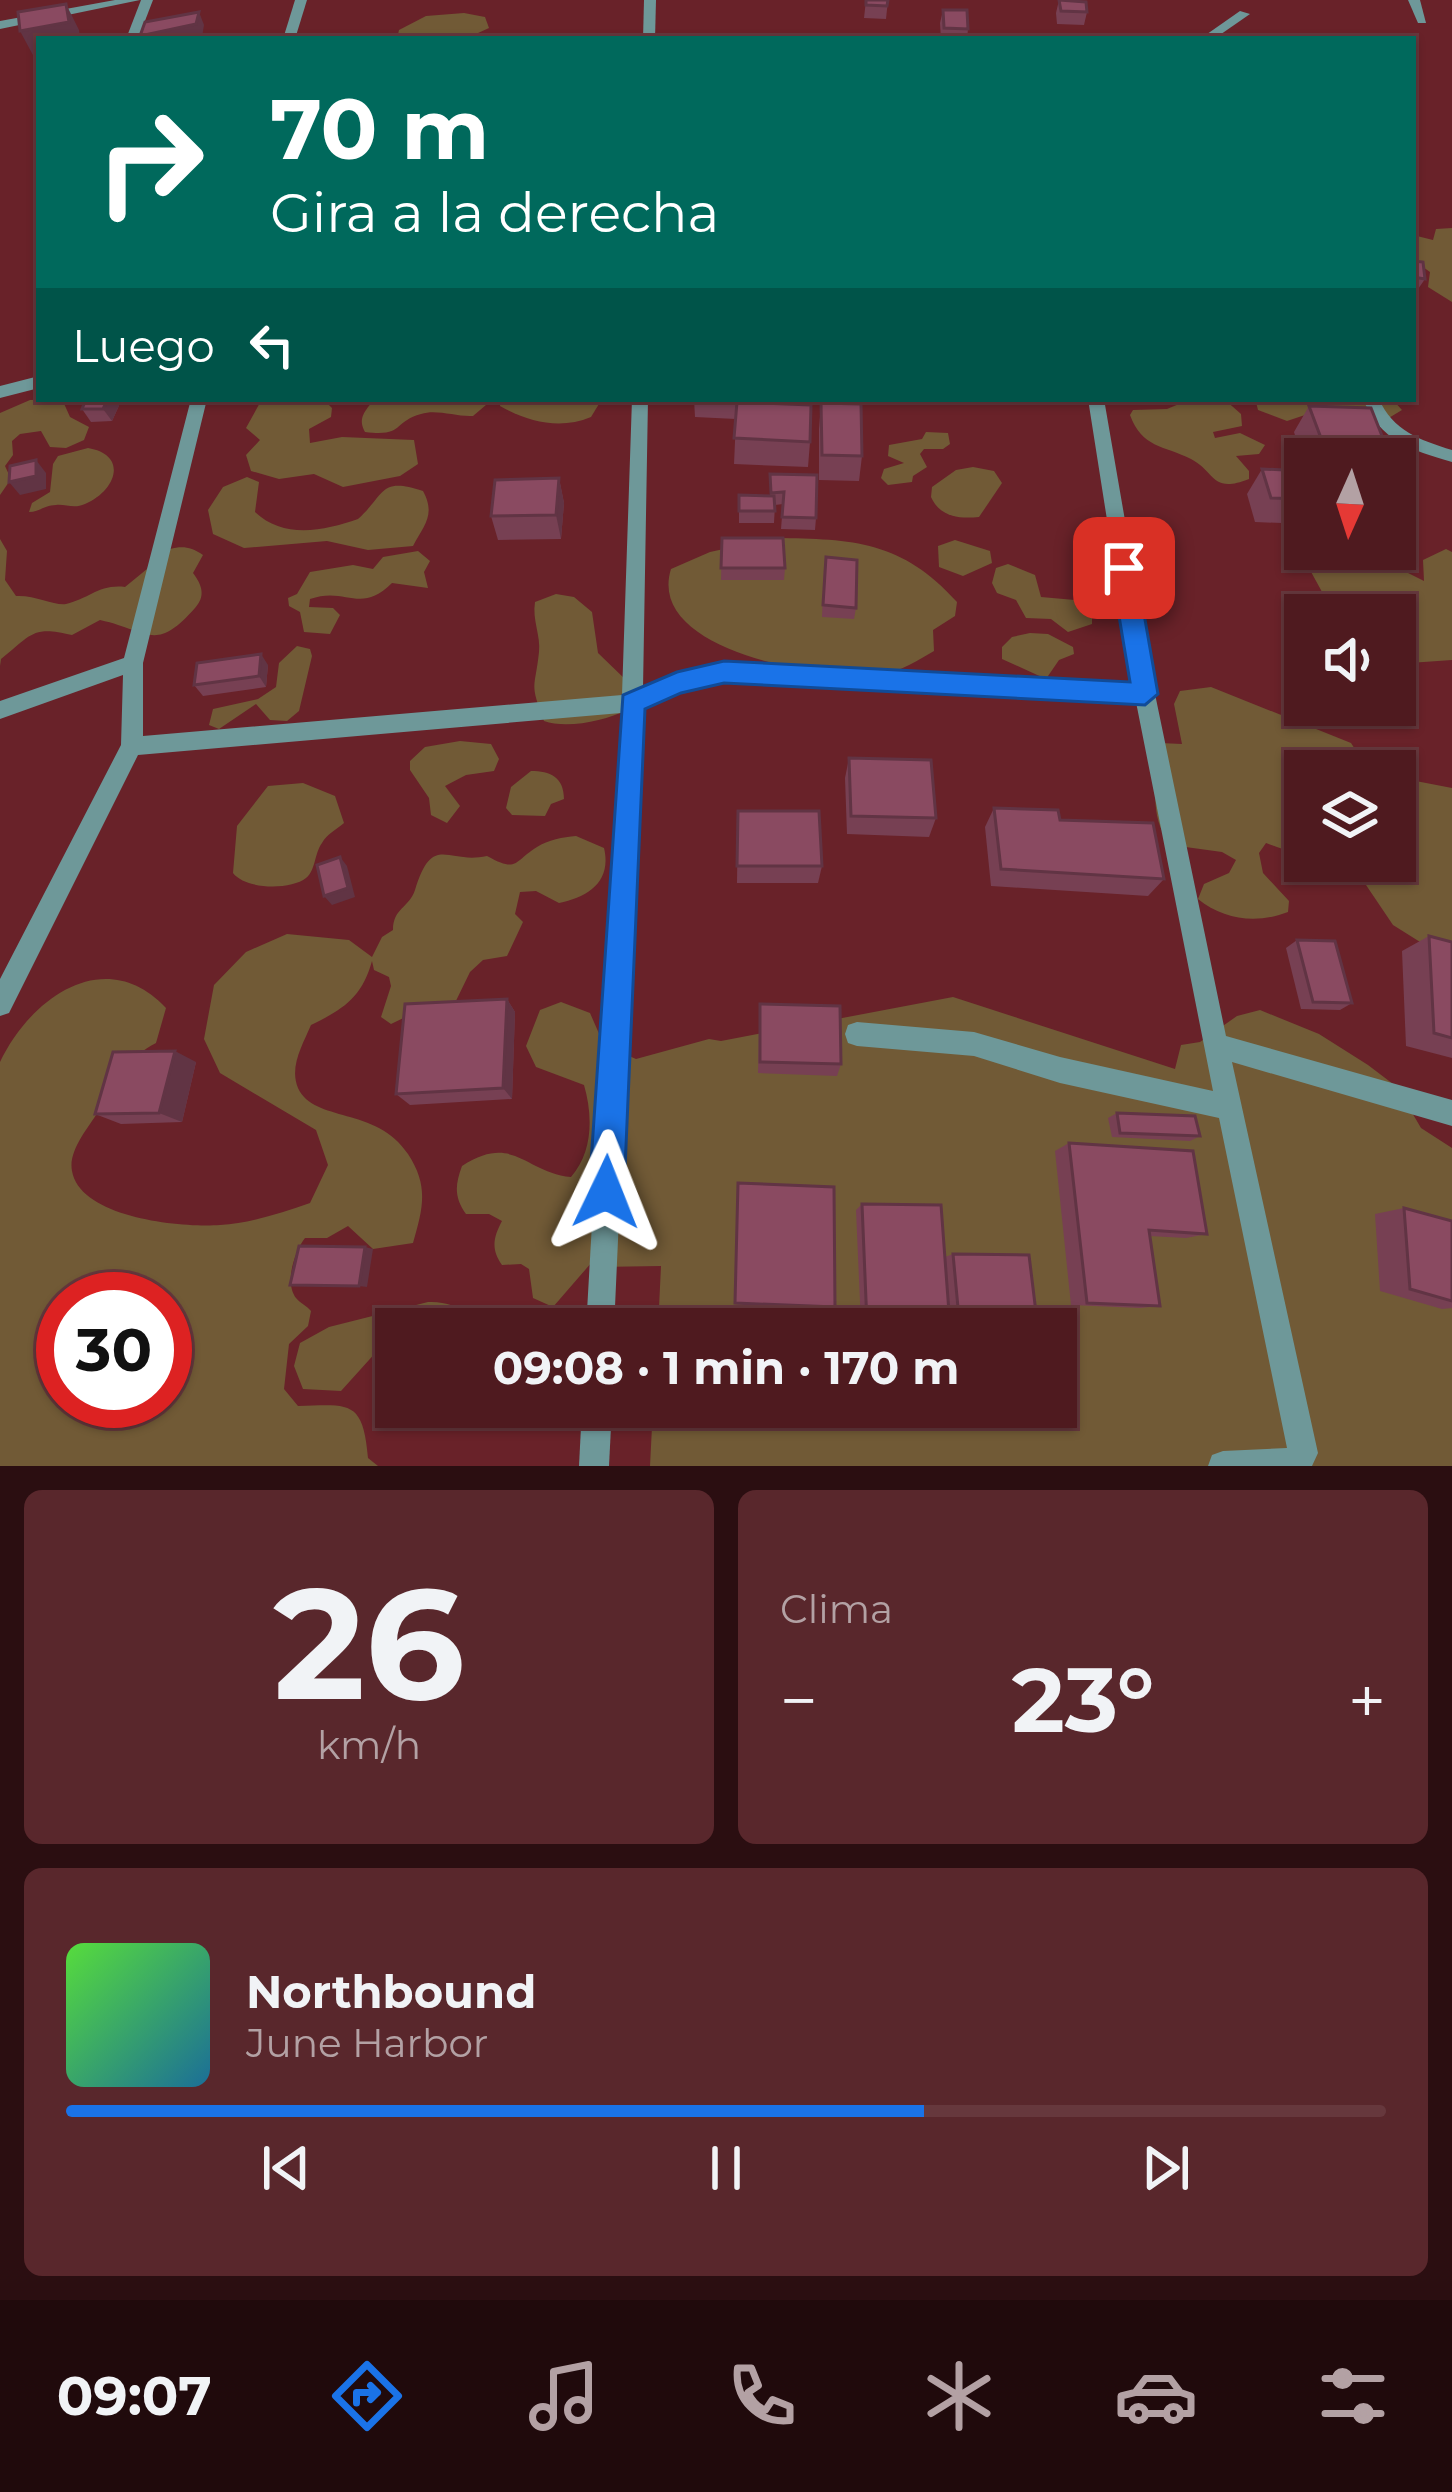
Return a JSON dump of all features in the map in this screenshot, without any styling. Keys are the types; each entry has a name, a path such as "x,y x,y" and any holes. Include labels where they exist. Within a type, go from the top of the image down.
{"street":[{"path":"0,25 134,0"},
{"path":"134,36 147,0"},
{"path":"290,36 301,0"},
{"path":"649,36 650,0"},
{"path":"1414,0 1423,20"},
{"path":"1210,36 1244,13"},
{"path":"0,392 36,383"},
{"path":"0,1004 132,746 133,663 198,402"},
{"path":"601,1308 632,703 640,402"},
{"path":"1096,402 1145,694 1303,1453 1298,1463 1223,1466"},
{"path":"1371,402 1378,421 1390,432 1452,456"},
{"path":"0,710 133,663"},
{"path":"132,746 632,703 677,683 724,672 1145,694"},
{"path":"857,1034 974,1044 1060,1070 1228,1107"},
{"path":"1216,1045 1452,1113"},
{"path":"594,1466 596,1428"}],"shaded area":[{"path":"464,13 485,17 489,28 472,36 398,36 399,30 426,16"},
{"path":"1452,228 1452,302 1428,287 1430,272 1416,262 1416,236 1433,240 1436,229"},
{"path":"30,400 63,402 70,417 89,427 84,440 66,448 50,447 41,431 20,434 12,441 13,455 5,466 11,479 0,495 0,413"},
{"path":"260,402 326,402 332,408 331,417 309,429 310,443 342,437 414,440 418,464 400,476 343,487 314,474 279,479 251,471 246,455 260,440 246,428"},
{"path":"372,402 489,402 473,416 427,413 393,431 378,433 365,432 362,418"},
{"path":"501,402 600,402 591,417 556,423 533,420 500,406"},
{"path":"1184,402 1227,402 1241,414 1242,426 1213,432 1215,438 1240,433 1265,445 1259,454 1236,456 1249,471 1249,479 1221,483 1191,459 1147,440 1130,415 1133,410 1167,409"},
{"path":"1256,402 1395,402 1402,410 1387,419 1305,415 1287,421 1258,410"},
{"path":"926,432 948,433 950,444 924,449 920,454 927,467 912,482 888,485 881,478 884,469 904,463 888,456 889,445 922,439"},
{"path":"88,448 101,452 113,465 114,474 104,491 81,505 52,505 29,512 32,503 50,492 58,456"},
{"path":"956,470 994,471 1002,483 979,517 945,513 931,497 932,487"},
{"path":"247,477 259,482 255,512 291,529 332,527 358,519 384,490 398,486 423,491 428,513 413,546 368,550 327,541 244,548 213,534 208,510 223,487"},
{"path":"775,538 853,543 896,555 937,582 957,602 955,616 933,630 934,651 890,673 857,675 784,666 746,655 712,641 685,621 670,598 671,569 710,552"},
{"path":"0,539 7,551 5,580 16,596 66,604 108,588 125,587 147,569 156,553 181,547 203,555 193,573 201,599 181,622 161,634 100,620 72,635 33,634 1,659 0,666"},
{"path":"955,540 990,551 992,563 963,576 939,567 938,546"},
{"path":"1446,549 1452,552 1452,660 1416,663 1416,594 1323,594 1310,570 1402,570 1424,581 1423,560"},
{"path":"418,551 430,561 424,572 428,588 392,583 361,599 310,599 309,607 333,608 340,615 330,634 304,632 300,612 289,606 288,598 297,594 310,572 353,565 373,569 383,557"},
{"path":"1008,564 1035,575 1041,597 1086,601 1092,609 1092,624 1068,632 1051,619 1026,618 1016,600 997,593 992,583 996,568"},
{"path":"556,594 574,597 592,612 598,653 627,681 626,710 586,723 544,721 535,692 539,646 535,602"},
{"path":"1048,634 1073,647 1074,654 1059,660 1046,679 1002,659 1002,647 1012,637"},
{"path":"297,646 310,649 312,656 299,711 287,721 270,720 256,704 219,729 209,725 213,709 258,699 276,687 279,663"},
{"path":"1211,687 1284,716 1284,726 1308,726 1351,743 1356,750 1284,750 1284,849 1266,843 1259,853 1263,873 1289,901 1288,912 1253,919 1208,906 1198,899 1204,884 1229,873 1236,860 1222,852 1171,845 1163,833 1155,796 1160,743 1182,744 1174,704 1180,691"},
{"path":"460,741 491,744 499,759 494,771 466,775 445,786 460,806 447,823 431,815 429,798 410,770 410,761 425,747"},
{"path":"531,771 555,777 564,799 551,804 545,816 512,815 506,808 511,787"},
{"path":"1416,781 1452,788 1452,962 1393,925 1359,882 1416,882"},
{"path":"303,783 335,796 344,823 324,840 312,871 290,885 239,879 233,873 237,826 268,786"},
{"path":"576,836 604,848 601,879 588,892 559,903 536,891 520,892 515,914 523,922 507,956 483,960 470,972 452,1009 418,1011 391,1024 381,1017 391,986 389,977 374,970 372,961 350,1000 311,1025 298,1056 296,1080 306,1099 380,1128 395,1139 415,1166 421,1187 413,1243 373,1249 348,1226 327,1238 305,1238 292,1267 293,1291 311,1311 308,1326 289,1344 284,1389 298,1406 341,1406 357,1415 368,1458 378,1466 0,1466 0,1062 31,1017 50,999 95,980 119,980 143,989 166,1008 156,1043 123,1073 76,1148 72,1171 79,1187 93,1200 135,1217 203,1225 243,1222 299,1207 310,1203 328,1165 316,1130 220,1073 204,1039 214,985 246,952 287,934 349,940 372,957 435,856 487,856 510,865 556,839"},
{"path":"953,997 1175,1069 1181,1045 1200,1042 1237,1016 1260,1010 1319,1034 1397,1087 1421,1128 1452,1148 1452,1466 650,1466 652,1428 1077,1428 1077,1308 659,1308 661,1266 598,1267 592,1262 553,1307 533,1298 529,1269 521,1264 502,1265 495,1238 502,1221 489,1214 466,1214 457,1191 462,1166 494,1153 507,1154 571,1177 587,1145 590,1121 584,1085 536,1067 526,1046 540,1010 561,1002 590,1013 604,1045 636,1059 709,1039 721,1041"},
{"path":"439,1302 457,1308 404,1308"},
{"path":"375,1315 375,1353 341,1391 303,1389 294,1366 300,1343 329,1327"}],"building":[{"path":"866,0 888,0 887,6 866,5"},
{"path":"1059,0 1086,2 1087,12 1061,11"},
{"path":"66,4 69,22 20,31 18,12"},
{"path":"943,10 967,10 968,29 944,28"},
{"path":"199,12 196,24 140,36 145,22"},
{"path":"1416,261 1423,262 1425,279 1416,278"},
{"path":"85,402 106,402 103,409 82,409"},
{"path":"737,402 811,405 810,442 734,438"},
{"path":"821,403 861,404 862,456 822,455"},
{"path":"1309,406 1371,408 1383,438 1321,438"},
{"path":"36,460 36,476 9,482 10,466"},
{"path":"1262,469 1284,470 1284,498 1271,498"},
{"path":"770,474 817,475 816,518 782,517 784,492 771,493"},
{"path":"559,478 556,515 491,516 495,480"},
{"path":"739,495 774,496 775,511 739,511"},
{"path":"722,538 783,538 785,568 721,568"},
{"path":"826,557 857,560 856,608 823,605"},
{"path":"261,654 259,676 194,685 197,663"},
{"path":"849,758 931,760 936,818 851,816"},
{"path":"994,808 1058,810 1060,820 1153,823 1164,879 1001,869"},
{"path":"738,811 819,811 822,866 737,866"},
{"path":"340,857 348,888 324,896 317,865"},
{"path":"1429,936 1452,942 1452,1038 1434,1033"},
{"path":"1297,940 1335,941 1352,1003 1313,1002"},
{"path":"507,999 503,1088 396,1094 405,1004"},
{"path":"760,1004 840,1006 841,1064 760,1062"},
{"path":"175,1051 159,1113 95,1114 113,1052"},
{"path":"1117,1113 1195,1116 1200,1136 1120,1133"},
{"path":"1069,1143 1193,1151 1207,1234 1149,1230 1160,1306 1087,1303"},
{"path":"738,1183 834,1187 835,1307 735,1303"},
{"path":"862,1204 941,1205 949,1308 866,1308"},
{"path":"1404,1208 1452,1221 1452,1301 1410,1289"},
{"path":"299,1246 365,1247 359,1286 290,1285"},
{"path":"953,1254 1029,1255 1035,1308 958,1308"}],"route":[{"path":"606,1192 632,703 677,683 724,672 1145,694 1124,568"}]}
